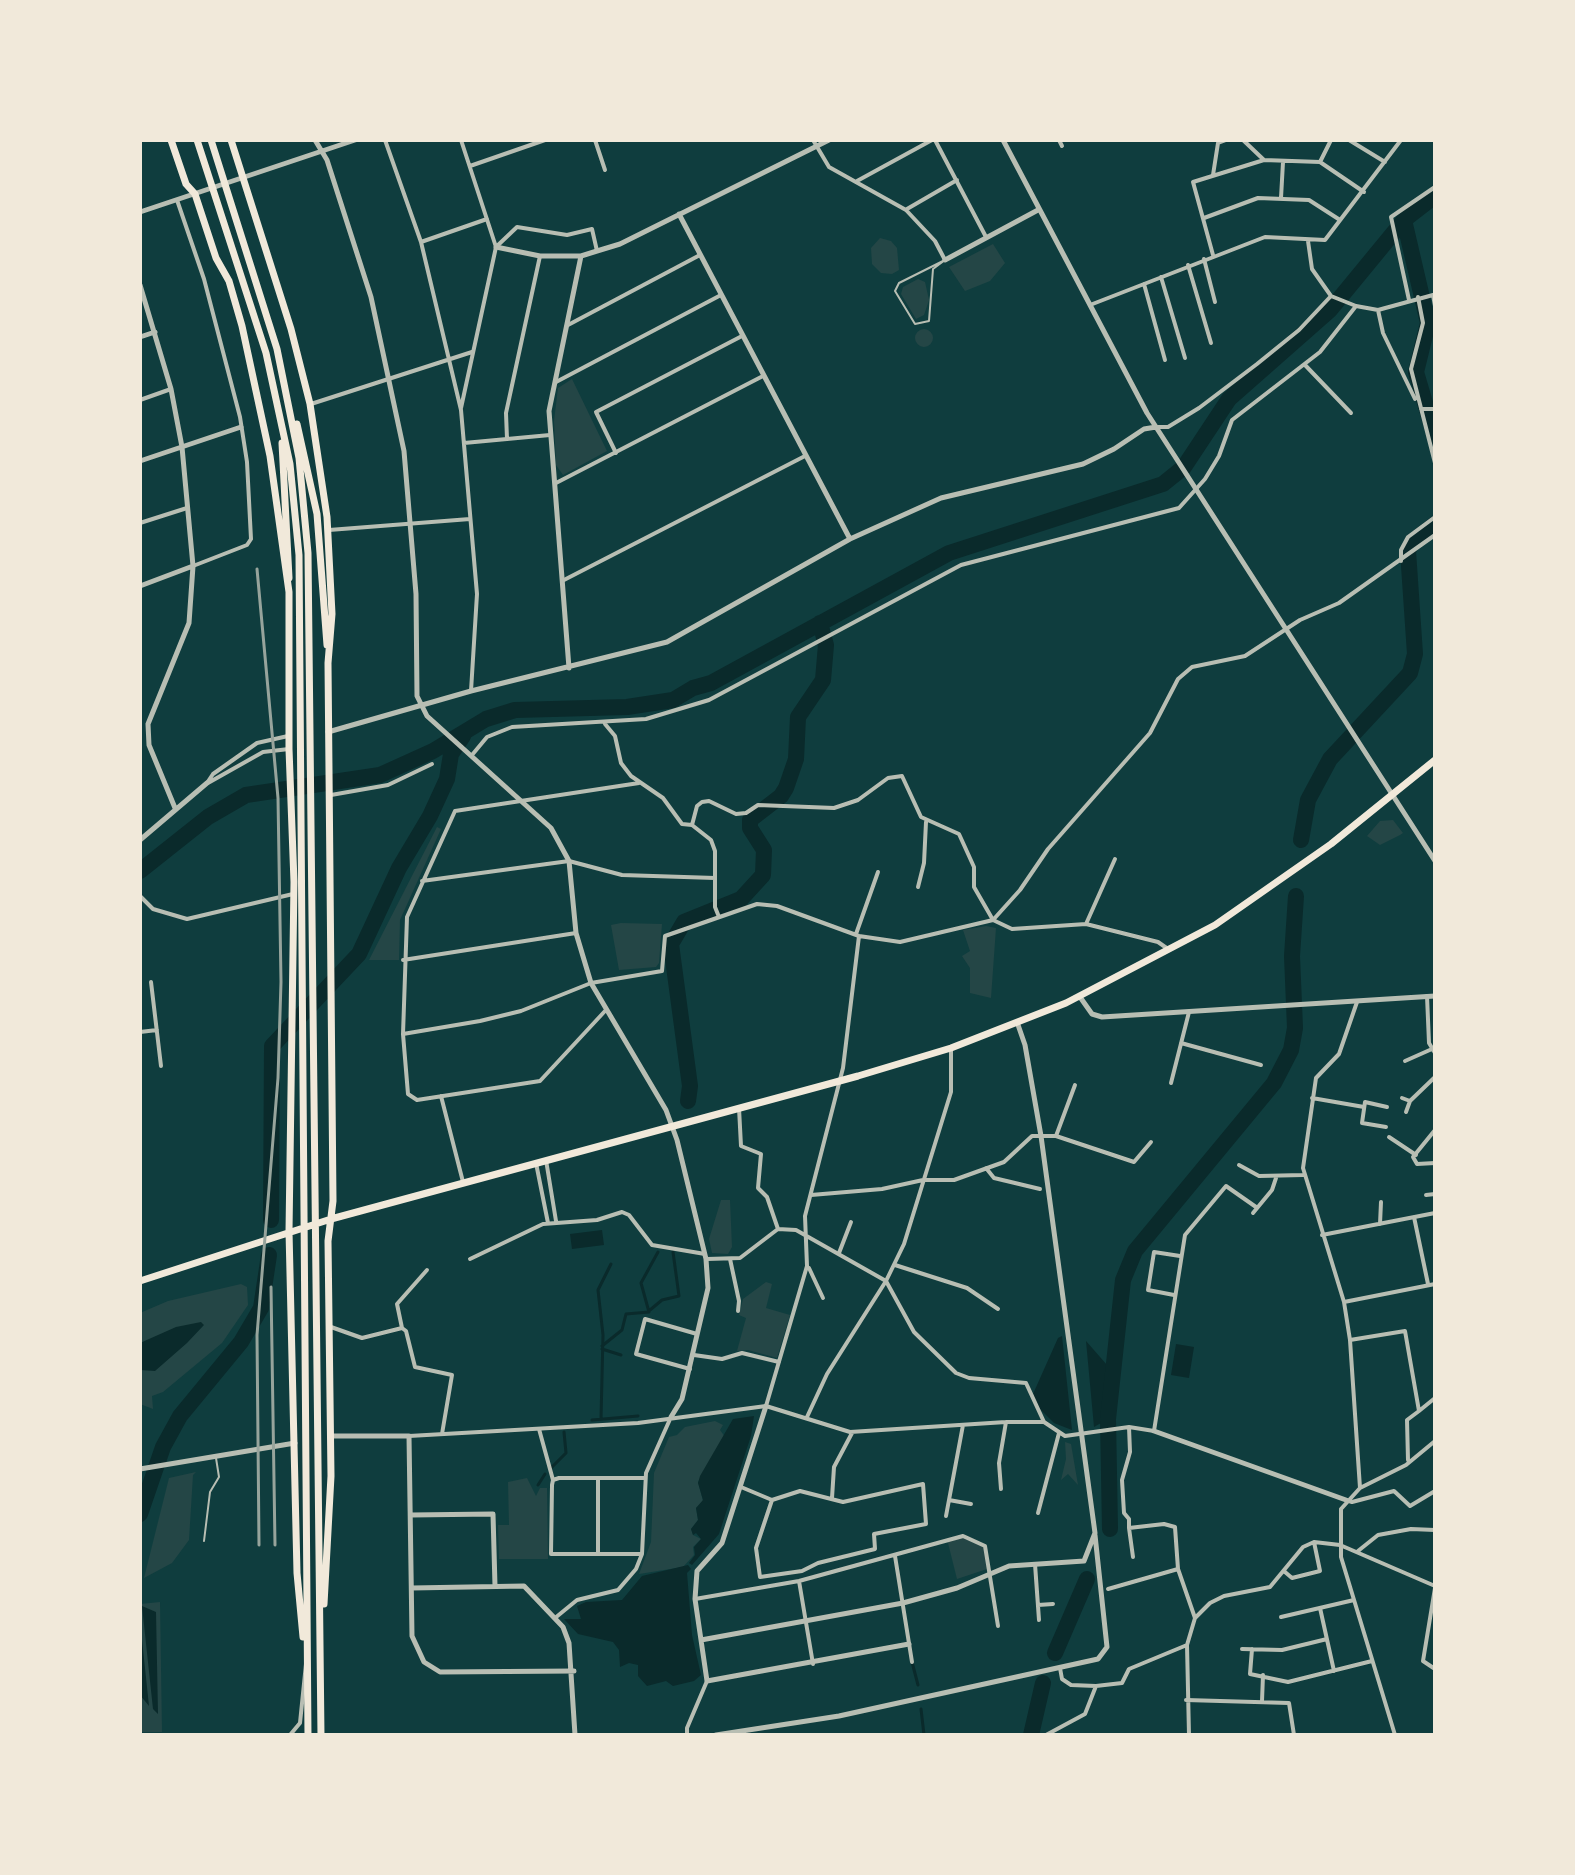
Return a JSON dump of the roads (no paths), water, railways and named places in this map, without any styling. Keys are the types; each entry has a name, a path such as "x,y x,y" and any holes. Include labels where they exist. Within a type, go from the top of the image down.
{"highway":[{"path":"171,140 186,184 195,194 216,258 230,285 251,361 270,456 289,592"},
{"path":"197,140 266,353 290,464 299,555 308,1735"},
{"path":"211,140 249,253 291,411 300,433 317,514 325,585 328,663 331,1219 328,1326 331,1436 320,1634"},
{"path":"231,140 268,249 310,404 328,530 332,614 328,663"},
{"path":"291,411 308,553 313,775 321,1735"},
{"path":"280,414 286,480 293,894 289,1231 297,1573 306,1664"},
{"path":"141,1279 331,1219 839,1082 951,1048 1080,997 1215,925 1294,871 1435,760"}],"street":[{"path":"315,140 322,150 371,297 390,378 412,525 417,696 432,720 551,828 569,861 576,933 591,983 666,1110 706,1256 708,1288 694,1355 679,1408 671,1417 645,1478 642,1554 629,1580 618,1590 577,1600 555,1618"},
{"path":"140,212 355,140"},
{"path":"385,140 421,242 451,357 461,410 477,594 471,691"},
{"path":"461,140 496,247 461,410"},
{"path":"470,166 545,140"},
{"path":"595,140 605,170"},
{"path":"496,247 540,256 581,256 597,251 679,214 814,143 829,140"},
{"path":"856,182 934,140 986,238"},
{"path":"1003,140 1156,427 1435,861"},
{"path":"1059,140 1062,146"},
{"path":"1213,175 1218,143 1226,140"},
{"path":"1243,140 1264,160"},
{"path":"1320,162 1331,140"},
{"path":"1349,140 1385,162"},
{"path":"1089,305 1265,237 1325,240 1401,140"},
{"path":"814,143 829,167 906,210 935,241 945,260 1038,210"},
{"path":"1213,255 1193,182 1264,160 1320,162 1364,192"},
{"path":"1281,198 1283,162"},
{"path":"906,210 957,180"},
{"path":"1409,300 1391,217 1435,187"},
{"path":"1203,219 1258,198 1281,198 1309,200 1340,220"},
{"path":"140,586 247,545 251,539 241,427 220,335 177,200"},
{"path":"679,214 850,539"},
{"path":"421,242 488,219"},
{"path":"496,247 517,227 567,235 592,229 597,251"},
{"path":"1308,241 1312,269 1331,296 1356,306 1378,310 1433,295 1435,306"},
{"path":"568,325 700,255"},
{"path":"507,439 506,413 540,256"},
{"path":"569,668 549,411 581,256"},
{"path":"1204,259 1215,302"},
{"path":"1188,265 1211,343"},
{"path":"1161,277 1185,358"},
{"path":"1144,284 1165,360"},
{"path":"140,285 171,389 182,447 193,566 189,623 148,724 149,745 175,808"},
{"path":"556,382 721,295"},
{"path":"328,732 471,691 631,654 693,631 850,539 954,493 1083,464 1114,449 1144,429 1168,427 1257,364 1299,330 1331,296"},
{"path":"1419,297 1423,323 1411,367 1435,463"},
{"path":"472,755 487,737 512,727 605,724 646,719 709,700 961,565 1179,508 1212,467 1232,420 1320,352 1356,306"},
{"path":"1378,310 1383,333 1397,355 1421,409"},
{"path":"140,337 155,332"},
{"path":"616,453 596,412 742,336"},
{"path":"310,404 472,352"},
{"path":"1305,365 1351,413"},
{"path":"553,484 763,376"},
{"path":"140,400 171,389"},
{"path":"1421,409 1434,409"},
{"path":"140,461 241,427"},
{"path":"464,443 550,435"},
{"path":"562,581 805,456"},
{"path":"140,523 188,508"},
{"path":"1402,561 1401,550 1408,537 1435,517"},
{"path":"328,530 470,519"},
{"path":"403,1034 521,1011 591,983 662,971 667,936 757,904 777,906 857,935 900,942 993,920 1118,766 1150,733 1178,679 1192,667 1245,656 1285,630 1339,603 1434,536"},
{"path":"605,724 615,736 621,763 639,783 663,798 682,824 692,825 711,840 715,851 715,907 718,916"},
{"path":"207,783 213,774 254,744 289,736"},
{"path":"140,840 207,783 263,752 289,749"},
{"path":"328,794 388,785 432,764"},
{"path":"692,825 697,806 702,802 709,801 736,814 760,805 847,806 888,778 902,776 911,802 926,822 959,834 974,867 974,887 993,920 1012,929 1086,924 1158,942 1170,951"},
{"path":"605,1011 540,1081 417,1100 408,1094 403,1034 403,960 407,917 455,811 639,783"},
{"path":"918,887 924,863 926,822"},
{"path":"1086,924 1115,859"},
{"path":"422,881 569,861 622,875 715,878"},
{"path":"687,1735 687,1728 707,1681 695,1599 697,1571 722,1543 807,1266 805,1216 839,1082 857,935 878,872"},
{"path":"140,896 153,909 187,919 293,894"},
{"path":"403,960 576,933"},
{"path":"151,982 161,1066"},
{"path":"1405,1061 1433,1047 1427,996"},
{"path":"1080,997 1092,1014 1102,1017 1435,996"},
{"path":"1357,1001 1339,1054 1316,1078 1303,1175 1344,1302 1350,1340 1360,1488"},
{"path":"1171,1083 1189,1012"},
{"path":"716,1735 839,1716 1060,1668 1098,1659 1107,1647 1095,1533 1041,1136 1025,1045 1017,1022"},
{"path":"140,1032 157,1030"},
{"path":"1181,1043 1261,1065"},
{"path":"807,1417 827,1374 894,1265 951,1092 951,1048"},
{"path":"1406,1112 1410,1101 1435,1077"},
{"path":"1056,1136 1075,1085"},
{"path":"441,1096 463,1182"},
{"path":"1312,1098 1364,1107"},
{"path":"1402,1098 1410,1101"},
{"path":"1386,1127 1362,1123 1365,1102 1387,1107"},
{"path":"739,1108 741,1146 761,1154 758,1188 767,1197 778,1229"},
{"path":"1435,1130 1416,1155 1417,1164 1435,1163"},
{"path":"811,1195 882,1189 923,1180 954,1180 1004,1162 1032,1136 1056,1136 1134,1162 1151,1142"},
{"path":"1389,1137 1416,1155"},
{"path":"546,1160 556,1221"},
{"path":"536,1163 548,1223"},
{"path":"1239,1165 1259,1176 1303,1175"},
{"path":"986,1168 994,1178 1040,1189"},
{"path":"1253,1213 1272,1190 1276,1178"},
{"path":"1154,1431 1180,1256 1191,1224 1226,1186 1256,1207"},
{"path":"1426,1195 1435,1194"},
{"path":"1380,1224 1381,1202"},
{"path":"470,1259 548,1223 597,1220 622,1212 631,1217 652,1245 706,1256 740,1258 778,1229 796,1230 886,1281 914,1332 931,1352 956,1373 969,1378 1026,1383 1044,1422 1059,1433 1082,1435 1129,1427 1154,1431 1352,1502 1394,1491 1410,1506 1435,1491"},
{"path":"1322,1235 1435,1213"},
{"path":"1414,1217 1428,1284"},
{"path":"839,1253 851,1222"},
{"path":"1174,1295 1148,1290 1154,1252 1180,1256"},
{"path":"730,1258 739,1301 738,1311"},
{"path":"894,1265 967,1288 998,1309"},
{"path":"807,1266 823,1298"},
{"path":"427,1270 399,1298 396,1311 411,1342 415,1367 452,1375 442,1434"},
{"path":"1344,1302 1435,1284"},
{"path":"690,1369 636,1354 645,1319 699,1334"},
{"path":"328,1326 362,1338 402,1328"},
{"path":"1350,1340 1405,1331 1419,1411"},
{"path":"694,1355 722,1359 742,1353 779,1362"},
{"path":"1395,1735 1340,1545 1341,1509 1360,1488 1406,1465 1407,1420 1435,1398"},
{"path":"331,1436 409,1436 638,1423 766,1406 853,1432 1044,1422"},
{"path":"1001,1489 999,1463 1006,1422"},
{"path":"946,1516 963,1425"},
{"path":"1129,1427 1130,1452 1122,1480 1124,1513 1129,1519 1133,1557"},
{"path":"539,1429 553,1480 551,1554 642,1554"},
{"path":"832,1498 834,1467 853,1432"},
{"path":"1038,1513 1059,1433"},
{"path":"409,1436 415,1650 424,1662 440,1672 574,1671"},
{"path":"1408,1460 1435,1441"},
{"path":"140,1469 295,1443"},
{"path":"598,1478 598,1554"},
{"path":"553,1480 645,1478"},
{"path":"741,1487 772,1500 800,1491 843,1502 923,1484 926,1524 874,1534 875,1549 818,1563 802,1571 760,1577 756,1548 772,1500"},
{"path":"949,1500 971,1504"},
{"path":"411,1515 493,1514 495,1586"},
{"path":"1129,1528 1164,1524 1175,1527 1178,1569 1195,1618"},
{"path":"1358,1551 1378,1535 1411,1529 1435,1530"},
{"path":"701,1640 903,1603 957,1588 1009,1566 1084,1561 1095,1533"},
{"path":"695,1599 799,1581 895,1556 932,1542 963,1536 985,1546 992,1572 998,1626"},
{"path":"1285,1572 1292,1578 1320,1571 1314,1542"},
{"path":"1189,1735 1187,1645 1195,1618 1210,1603 1224,1596 1270,1587 1303,1547 1314,1542 1358,1551 1435,1587 1423,1661 1435,1669"},
{"path":"895,1556 912,1662"},
{"path":"1035,1564 1039,1620"},
{"path":"1108,1589 1178,1569"},
{"path":"799,1581 813,1664"},
{"path":"412,1588 524,1586 555,1618 569,1643 574,1671 575,1735"},
{"path":"1281,1617 1354,1600"},
{"path":"1038,1605 1053,1604"},
{"path":"1320,1608 1334,1671"},
{"path":"1242,1649 1282,1650 1327,1639"},
{"path":"707,1681 909,1644"},
{"path":"1060,1668 1062,1679 1071,1685 1122,1683 1129,1669 1187,1645"},
{"path":"1252,1649 1250,1674 1288,1682 1372,1661"},
{"path":"290,1735 300,1723 306,1664"},
{"path":"1262,1701 1263,1675"},
{"path":"1046,1735 1085,1714 1096,1686"},
{"path":"1186,1700 1289,1703 1294,1735"}],"lane":[{"path":"945,260 933,269 929,321 915,324 895,291 899,283 945,260"},
{"path":"204,1541 210,1492 219,1477 215,1456"}],"waterway":[{"path":"140,871 208,817 246,795 380,775 433,751 486,719 515,710 627,707 673,700 693,688 711,683 949,553 1163,484 1184,467 1229,399 1330,310 1404,220 1435,196"},
{"path":"1404,220 1428,323 1416,372 1435,437"},
{"path":"1301,840 1308,800 1330,759 1410,673 1415,654 1408,551 1413,541 1435,524"},
{"path":"688,1101 690,1086 671,944 684,922 741,899 763,875 764,850 750,828 750,820 781,796 786,788 796,759 798,717 823,680 826,645 820,623"},
{"path":"271,1220 272,1046 359,954 399,868 430,816 447,779 451,754 463,736"},
{"path":"1110,1529 1108,1419 1123,1280 1135,1251 1274,1083 1291,1050 1295,1028 1292,956 1296,896"},
{"path":"602,1346 622,1330 626,1314 649,1312 641,1283 658,1252"},
{"path":"650,1310 662,1300 679,1296 673,1252"},
{"path":"140,1514 163,1447 180,1416 241,1342 261,1308 269,1255"},
{"path":"601,1419 603,1335 598,1290 611,1264"},
{"path":"602,1349 621,1355"},
{"path":"592,1420 638,1416"},
{"path":"551,1468 566,1453 564,1432"},
{"path":"538,1485 545,1474"},
{"path":"1055,1653 1087,1579"},
{"path":"912,1662 918,1685"},
{"path":"1031,1735 1043,1683"},
{"path":"921,1709 924,1735"}],"railway":[{"path":"257,569 278,798 281,982 278,1078 257,1335 259,1545"},
{"path":"271,1287 275,1545"}]}
